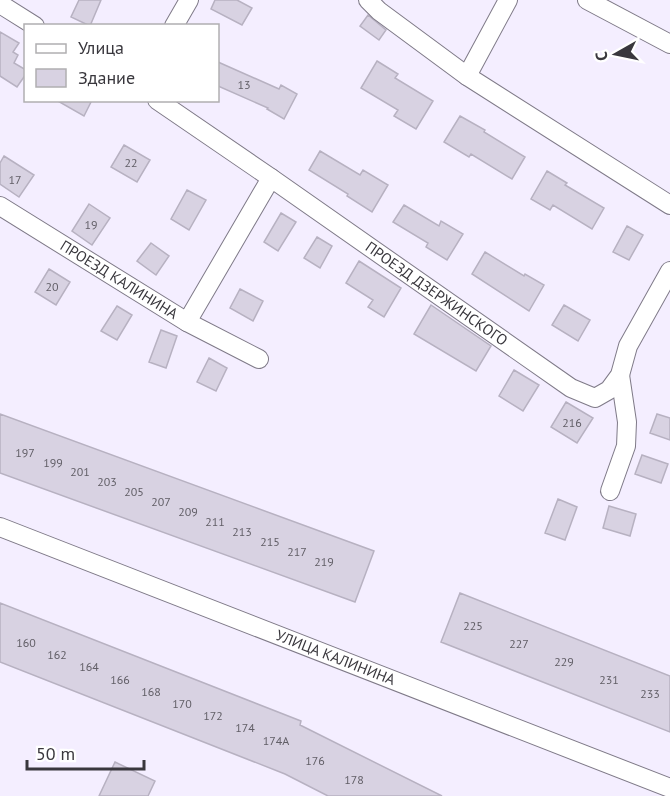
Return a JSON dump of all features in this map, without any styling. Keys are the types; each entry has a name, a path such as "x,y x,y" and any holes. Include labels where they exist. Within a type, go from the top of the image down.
{"street":[{"path":"175,24 189,0"},
{"path":"368,0 379,11 466,76 670,205"},
{"path":"466,76 508,0"},
{"path":"587,0 670,44"},
{"path":"0,4 32,24"},
{"name":"ПРОЕЗД ДЗЕРЖИНСКОГО","path":"160,102 571,388 595,398 609,390 620,375 628,346 670,271"},
{"name":"ПРОЕЗД КАЛИНИНА","path":"0,206 187,322 271,178"},
{"path":"187,322 259,359"},
{"path":"610,491 626,446 627,422 620,375"},
{"name":"УЛИЦА КАЛИНИНА","path":"0,527 670,788"}],"building":[{"path":"79,0 101,0 91,24 71,17"},
{"path":"215,0 237,0 252,8 242,25 211,9"},
{"path":"368,15 386,30 379,40 360,26"},
{"path":"0,32 19,43 13,52 18,55 14,63 24,69 24,77 17,87 0,76"},
{"path":"377,61 398,74 395,78 433,101 416,129 394,116 398,110 361,88"},
{"path":"219,62 279,89 281,85 297,94 284,119 268,108 219,86"},
{"path":"60,102 91,102 84,116"},
{"path":"460,116 525,157 512,179 471,154 469,157 444,142"},
{"path":"124,145 150,160 137,182 111,167"},
{"path":"320,151 360,175 363,170 388,185 372,212 309,170"},
{"path":"4,156 34,175 19,197 0,184 0,163"},
{"path":"547,171 567,183 565,185 604,208 592,229 553,205 550,210 531,199"},
{"path":"187,190 206,200 189,230 171,219"},
{"path":"89,204 110,218 92,245 72,231"},
{"path":"404,205 439,226 441,221 463,234 447,260 426,247 428,243 393,222"},
{"path":"281,213 296,222 278,251 264,242"},
{"path":"627,226 643,235 629,260 613,252"},
{"path":"317,237 332,246 320,268 304,258"},
{"path":"151,243 169,256 156,275 137,261"},
{"path":"485,252 524,276 525,274 544,285 529,311 472,274"},
{"path":"359,261 401,288 384,317 368,307 373,300 346,283"},
{"path":"49,269 70,282 56,305 35,292"},
{"path":"240,289 263,301 253,321 230,308"},
{"path":"431,305 491,346 476,371 414,334"},
{"path":"564,305 590,320 578,341 552,325"},
{"path":"117,306 132,315 117,340 101,331"},
{"path":"161,330 177,336 166,368 149,362"},
{"path":"209,358 227,368 216,391 197,382"},
{"path":"514,370 539,385 523,411 499,396"},
{"path":"566,402 593,418 577,443 551,427"},
{"path":"0,414 374,551 355,602 0,473"},
{"path":"657,414 670,418 670,440 650,433"},
{"path":"642,455 668,464 661,483 635,474"},
{"path":"558,499 577,507 565,540 545,533"},
{"path":"609,506 636,514 630,536 603,528"},
{"path":"460,593 670,676 670,732 441,642"},
{"path":"0,603 301,721 300,725 442,796 328,796 285,774 0,662"},
{"path":"115,762 155,781 148,796 99,796"}]}
